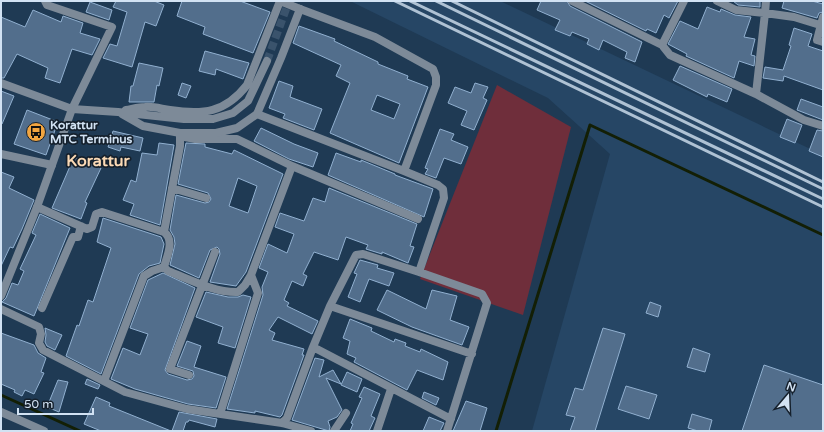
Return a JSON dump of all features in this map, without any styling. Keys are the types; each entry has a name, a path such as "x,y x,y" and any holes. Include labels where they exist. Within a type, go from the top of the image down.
{"street":[{"path":"1,296 37,207 72,109 112,27 47,5 45,1"},
{"path":"118,112 146,106 194,113 213,111 228,104 238,96 247,84 280,1 375,37 433,69 436,77 436,85 404,171"},
{"path":"572,1 662,45 670,55 756,94 804,120 823,126"},
{"path":"662,45 684,1"},
{"path":"717,1 736,10 822,21 817,40 823,42"},
{"path":"756,94 766,1"},
{"path":"180,134 216,133 237,128 257,114 300,8"},
{"path":"1,83 72,109 184,119 213,119 233,113 248,101 267,62"},
{"path":"118,112 143,126 196,139 237,139 292,166 418,219"},
{"path":"257,114 404,171 438,185 443,189 444,198 419,272"},
{"path":"164,232 180,146 180,134"},
{"path":"1,154 52,166"},
{"path":"104,381 144,276 152,271 164,268 168,271 202,284 231,293 238,292 246,285 292,166"},
{"path":"172,188 206,198"},
{"path":"37,207 87,229 92,227 96,214 102,212 164,232 169,236 171,241 164,268"},
{"path":"42,308 72,239 73,237 78,238 81,226"},
{"path":"189,375 170,369 215,252"},
{"path":"282,423 287,418 330,306 356,255 362,254 482,294 487,303 447,431"},
{"path":"220,414 258,293 251,275"},
{"path":"330,306 472,354"},
{"path":"1,309 39,328 41,334 38,344 43,350 132,394 187,409 282,423 311,431"},
{"path":"313,347 451,419"},
{"path":"377,431 391,389"},
{"path":"1,412 44,431"},
{"path":"334,431 346,413"}],"shaded area":[{"path":"350,1 500,1 823,155 823,431 532,431 610,154 548,98"},
{"path":"497,85 571,127 523,315 420,279"}],"building":[{"path":"116,1 154,1 164,5 156,26 145,22 132,67 103,58 110,44 117,46 127,12 113,7"},
{"path":"182,1 240,1 270,12 253,53 203,34 205,27 177,16"},
{"path":"541,1 567,1 570,6 642,42 635,62 625,58 627,52 603,40 599,50 587,44 589,39 572,32 570,36 555,30 560,20 537,10"},
{"path":"585,1 678,1 669,18 664,15 656,33 647,29 646,31"},
{"path":"733,1 760,1 760,7 738,5"},
{"path":"784,1 812,1 823,4 823,12 819,13 817,18 782,8"},
{"path":"90,2 112,10 109,20 86,12"},
{"path":"707,7 720,12 721,9 735,15 751,17 744,37 755,39 751,55 755,56 754,66 739,61 734,78 686,56 687,54 668,44 680,21 698,29"},
{"path":"33,10 61,22 63,16 83,23 80,33 100,39 92,55 72,49 60,83 45,78 48,68 17,54 4,78 1,78 1,17 25,27"},
{"path":"299,26 335,39 334,41 378,62 378,64 408,76 407,79 428,87 399,163 330,133 350,83 336,76 341,65 293,43","holes":["377,95 400,104 394,119 371,110"]},
{"path":"794,28 812,34 808,46 823,51 823,90 784,76 783,81 763,78 765,67 783,70 791,46 789,45"},
{"path":"205,51 249,63 243,79 216,69 215,75 199,71"},
{"path":"139,63 163,68 159,86 157,85 154,102 129,102 131,86 133,86"},
{"path":"680,66 732,89 727,102 708,94 707,97 673,80"},
{"path":"279,81 293,86 290,97 322,109 314,130 283,118 285,114 269,108"},
{"path":"182,83 191,86 186,98 178,95"},
{"path":"475,83 488,87 483,98 487,100 474,130 461,125 467,111 448,103 455,87 471,93"},
{"path":"1,91 14,96 2,124 1,124"},
{"path":"801,99 823,107 823,120 797,110"},
{"path":"27,110 58,122 46,155 14,144"},
{"path":"787,119 802,125 795,143 780,137"},
{"path":"261,128 294,144 318,153 313,167 289,159 254,141"},
{"path":"440,129 454,134 451,140 468,147 461,164 444,158 436,178 425,174 428,169 425,168"},
{"path":"817,130 823,131 823,157 809,151"},
{"path":"113,131 143,138 140,151 121,147 120,151 108,147"},
{"path":"159,143 174,145 160,225 130,215 134,204 123,200 131,180 136,182 142,153 157,155"},
{"path":"186,143 205,144 205,147 232,154 234,150 283,174 246,272 236,286 210,282 220,254 217,247 210,250 199,278 170,265 175,244 174,237 170,230 176,195 205,203 209,202 211,199 208,193 178,184","holes":["238,178 257,186 248,213 229,206"]},
{"path":"336,153 361,162 361,160 395,175 433,189 424,217 328,175"},
{"path":"74,157 101,168 85,202 87,203 81,219 52,208"},
{"path":"1,172 14,177 9,188 34,200 13,248 10,247 1,266"},
{"path":"329,188 417,224 410,246 414,247 408,263 382,252 382,254 366,249 368,245 346,237 338,260 314,252 303,274 307,276 303,286 292,281 284,300 289,303 287,306 318,321 312,334 278,317 269,330 275,333 272,340 304,349 302,355 304,355 282,415 280,417 255,411 255,413 227,409 263,295 262,287 268,272 259,268 268,244 287,253 294,234 275,227 280,213 304,221 313,198 325,202"},
{"path":"40,214 70,228 34,316 2,302 6,298 12,283 18,285 24,271 20,269 36,235 32,233"},
{"path":"103,218 161,237 164,244 160,263 149,266 139,274 101,374 66,356 88,300 93,302 111,248 97,242"},
{"path":"360,260 378,265 377,268 394,273 389,286 369,279 360,302 348,297 357,274 354,273"},
{"path":"163,273 195,288 165,370 168,374 187,380 192,379 194,376 193,371 177,366 187,341 201,346 194,367 226,377 216,408 188,404 135,389 111,379 123,348 140,355 148,334 130,328 148,280"},
{"path":"387,290 426,309 432,290 457,296 450,320 469,327 462,345 412,327 377,310"},
{"path":"206,292 228,297 238,297 243,295 251,297 235,348 218,343 223,327 196,317"},
{"path":"650,302 661,306 658,317 646,313"},
{"path":"350,319 372,328 371,331 394,342 395,339 406,343 405,346 420,352 421,349 448,362 443,380 417,370 407,390 354,362 356,358 347,354 350,341 343,338"},
{"path":"45,328 62,335 55,350 47,346 45,342"},
{"path":"603,328 625,334 595,431 570,431 575,417 566,415 575,388 583,390"},
{"path":"1,333 34,345 38,353 46,358 41,372 44,373 34,394 25,390 22,396 14,392 15,390 1,384"},
{"path":"693,348 710,354 705,372 687,367"},
{"path":"315,358 324,360 319,377 333,370 341,384 326,378 342,410 337,417 328,421 330,427 329,431 292,420"},
{"path":"764,365 823,385 823,431 742,431"},
{"path":"347,372 362,379 357,392 341,385"},
{"path":"87,379 100,385 98,389 85,384"},
{"path":"58,380 68,382 59,412 47,407"},
{"path":"626,386 657,395 649,419 618,409"},
{"path":"364,387 380,394 371,416 375,418 369,431 350,431 353,424 351,423 362,398 359,397"},
{"path":"424,392 439,398 436,405 422,398"},
{"path":"96,397 110,403 109,406 171,431 101,431 84,424"},
{"path":"466,401 487,408 480,431 453,431"},
{"path":"179,412 217,419 215,427 189,420 186,422 183,431 172,431"},
{"path":"692,414 712,420 709,431 698,431 688,428"},
{"path":"429,417 444,423 440,431 423,431"}],"waterway":[{"path":"496,431 590,125 823,235"},
{"path":"1,395 80,431"}],"tunnel":[{"path":"267,61 289,1"}],"railway":[{"path":"395,1 823,207"},
{"path":"410,1 823,199"},
{"path":"436,1 823,189"},
{"path":"452,1 823,182"}],"place":[{"name":"Korattur MTC Terminus","path":"36,132"}],"district":[{"name":"Korattur","path":"98,160"}]}
